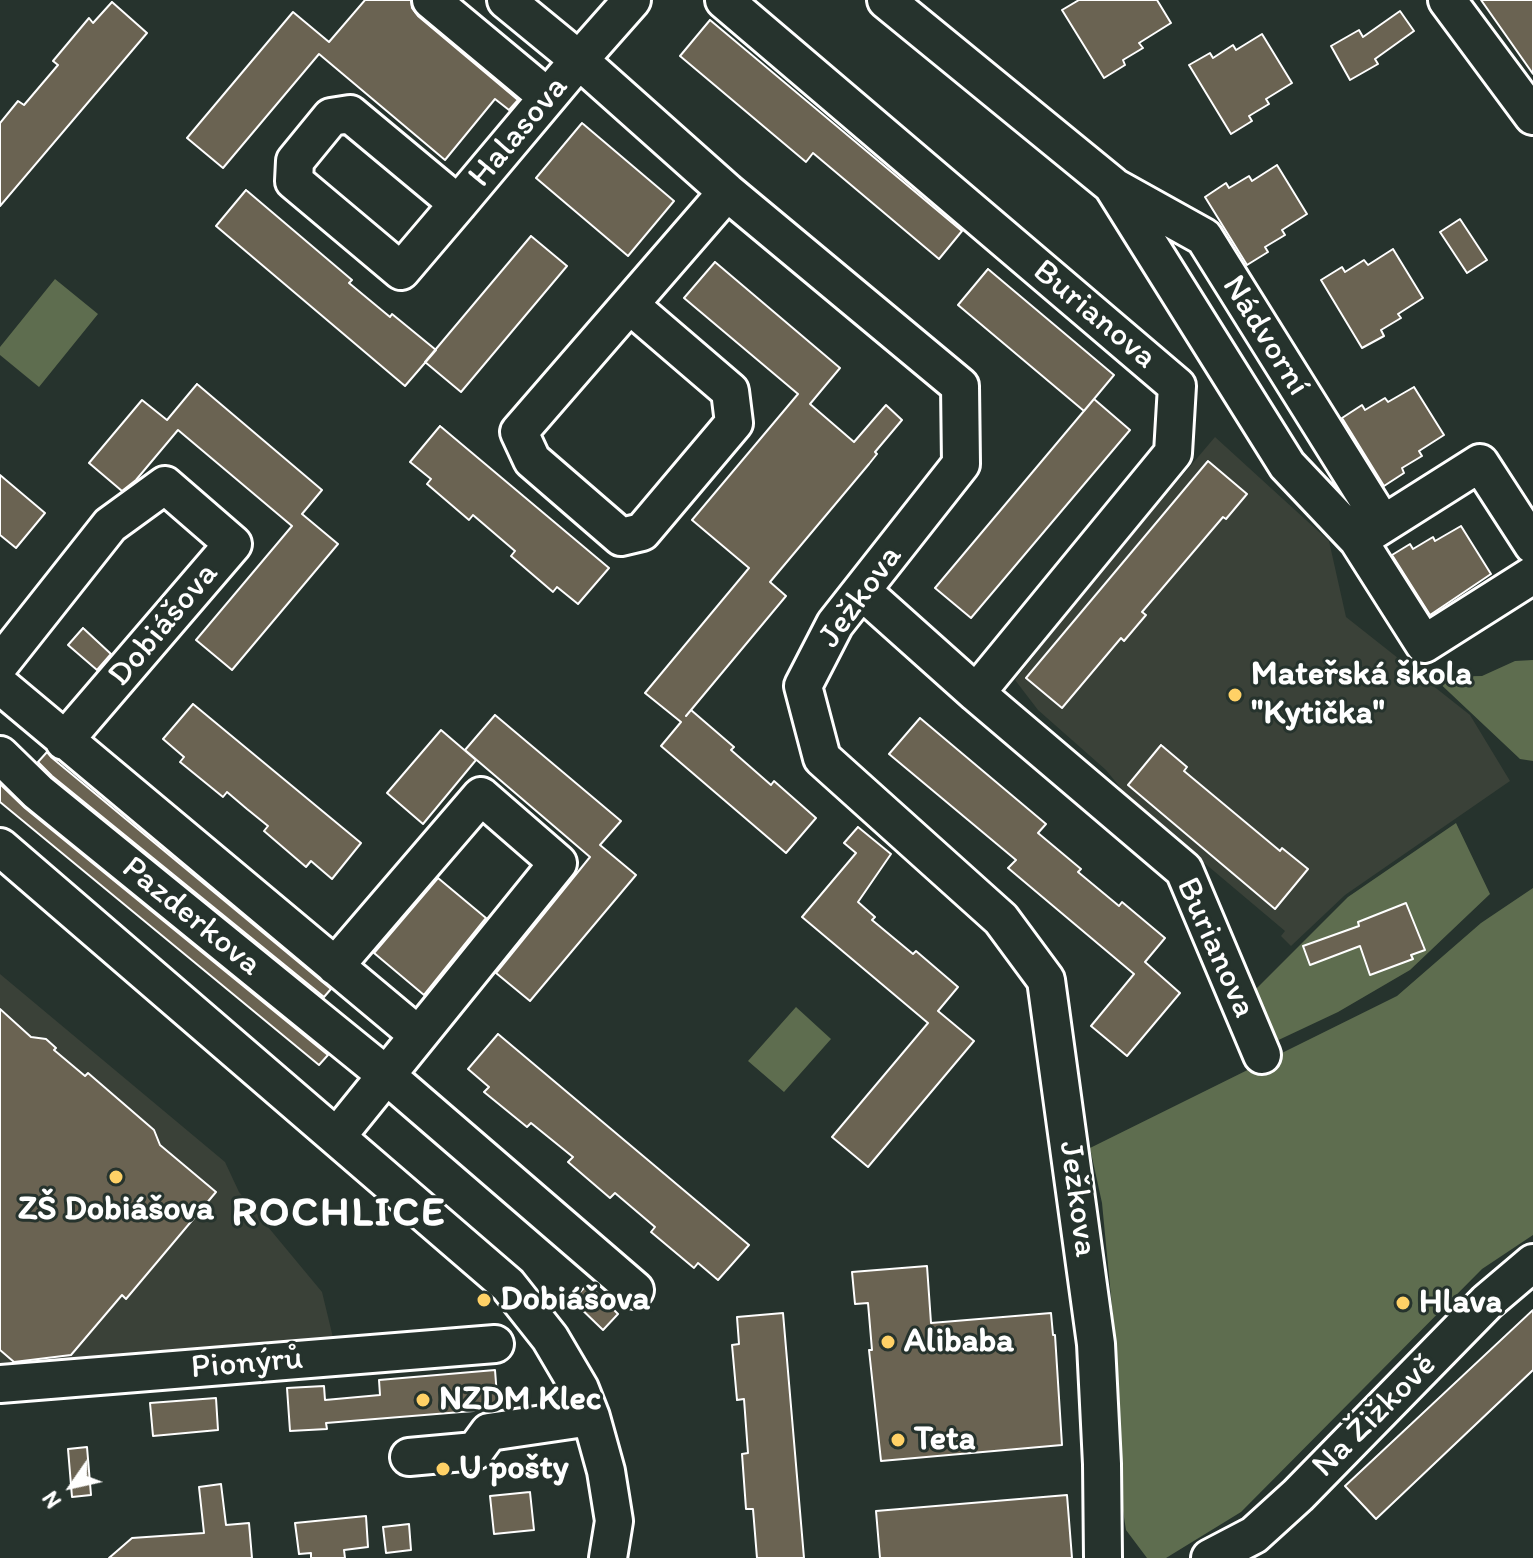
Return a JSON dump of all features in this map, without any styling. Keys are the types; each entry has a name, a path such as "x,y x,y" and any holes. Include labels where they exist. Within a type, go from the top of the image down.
{"street":[{"path":"431,0 533,85"},
{"path":"469,32 492,0"},
{"name":"Ježkova","path":"506,0 579,60 727,192 960,386 961,464 835,624 803,686 822,758 1001,919 1046,980 1096,1344 1103,1558"},
{"path":"579,60 632,0"},
{"name":"Burianova","path":"724,0 1177,386 1173,453 976,693"},
{"name":"Nádvorní","path":"886,0 1112,185 1204,237 1370,532 1424,644 1533,575"},
{"path":"1447,0 1533,116"},
{"name":"Halasova","path":"458,204 350,114 331,117 295,161 294,181 401,271 458,204 579,60"},
{"name":"Nádvorní","path":"1112,185 1287,465 1370,532"},
{"path":"631,306 730,391 734,423 642,532 621,537 532,460 519,432 727,192"},
{"path":"1370,532 1480,463 1533,545"},
{"name":"Dobiášova","path":"0,664 110,525 165,485 233,544 64,741"},
{"name":"Burianova","path":"862,591 976,693 1184,870 1262,1055"},
{"path":"0,685 418,1035"},
{"name":"Pazderkova","path":"0,755 38,792 386,1075 635,1290"},
{"path":"335,966 481,796 558,863 338,1135"},
{"path":"0,847 338,1135 508,1285 550,1338 580,1389 591,1417 606,1471 614,1521 608,1558"},
{"name":"Na Žižkově","path":"1210,1558 1254,1535 1298,1495 1487,1302 1533,1263"},
{"name":"Pionýrů","path":"0,1384 495,1344"},
{"path":"409,1457 475,1451 489,1432 591,1417"}],"shaded area":[{"name":"Mateřská škola \"Kytička\"","path":"1215,437 1329,541 1346,617 1470,715 1510,781 1345,895 1291,946 1281,936 1285,931 1132,802 1106,770 1038,710 1015,680 1087,588"},
{"name":"ZŠ Dobiášova","path":"0,974 225,1162 239,1192 322,1292 336,1350 0,1376"}],"green space":[{"path":"55,279 98,314 39,387 0,355 0,347"},
{"path":"1533,660 1533,761 1520,759 1433,677 1482,676 1515,661"},
{"path":"1456,823 1490,894 1410,970 1338,1012 1270,1044 1250,995 1348,897"},
{"path":"1533,888 1533,1235 1482,1269 1241,1512 1166,1558 1147,1558 1126,1530 1121,1498 1116,1348 1102,1203 1090,1148 1397,996 1481,923"},
{"path":"796,1007 831,1039 784,1092 748,1061"}],"building":[{"path":"365,0 411,0 418,16 518,100 509,110 495,99 445,160 319,54 223,168 187,138 293,12 329,42"},
{"path":"1079,0 1157,0 1171,23 1139,43 1143,48 1123,60 1125,65 1104,78 1062,10"},
{"path":"1481,0 1533,0 1533,74"},
{"path":"112,2 147,33 0,206 0,123 18,101 24,105 58,65 53,61 89,18 93,23"},
{"path":"1400,11 1414,31 1375,59 1378,64 1350,80 1331,46 1359,30 1363,37"},
{"path":"710,20 962,231 939,259 813,153 806,162 680,56"},
{"path":"1262,34 1292,83 1266,99 1269,104 1249,116 1252,121 1231,134 1189,65 1210,53 1213,58 1233,45 1236,50"},
{"path":"582,123 674,201 628,256 536,178"},
{"path":"1277,165 1307,214 1282,230 1285,235 1265,247 1268,252 1247,265 1205,197 1226,183 1229,188 1249,176 1252,181"},
{"path":"246,190 352,280 349,283 436,350 405,386 216,226"},
{"path":"1460,219 1487,260 1467,273 1440,232"},
{"path":"531,236 567,266 461,392 425,362"},
{"path":"1393,249 1423,298 1398,314 1401,318 1381,330 1384,336 1362,348 1321,280 1342,267 1345,272 1364,260 1368,265"},
{"path":"715,262 840,368 810,404 854,442 886,405 902,420 770,582 786,596 691,710 734,747 731,750 771,785 774,781 816,818 786,853 661,746 681,722 645,693 749,568 692,520 798,394 684,298"},
{"path":"988,269 1114,375 1084,411 958,305"},
{"path":"197,384 322,490 302,514 338,544 232,670 196,640 292,526 178,430 136,480 122,491 89,463 142,400 167,420"},
{"path":"1414,387 1444,435 1419,451 1422,456 1402,468 1404,473 1384,486 1342,418 1362,405 1365,410 1385,398 1388,402"},
{"path":"1094,399 1130,430 971,618 935,588"},
{"path":"440,426 609,568 578,604 557,587 553,592 511,556 515,551 473,515 469,520 427,484 431,479 410,462"},
{"path":"1208,461 1247,494 1226,519 1223,517 1142,612 1146,615 1124,641 1121,638 1062,708 1026,678"},
{"path":"0,475 45,513 16,548 0,535"},
{"path":"1461,526 1491,574 1430,615 1392,555 1410,544 1413,549 1433,537 1435,541"},
{"path":"83,628 111,654 97,670 68,645"},
{"path":"193,704 361,843 332,879 311,861 306,867 264,831 268,826 227,792 223,797 180,762 184,757 163,739"},
{"path":"495,715 621,821 600,845 636,875 530,1001 496,973 590,857 465,750"},
{"path":"920,718 1046,824 1038,833 1081,869 1078,872 1119,906 1122,902 1165,938 1145,962 1180,993 1127,1056 1091,1026 1134,974 1008,868 1016,860 889,754"},
{"path":"441,730 476,760 423,824 387,793"},
{"path":"1161,745 1187,767 1184,771 1280,851 1282,848 1308,869 1275,909 1128,785"},
{"path":"47,752 331,989 324,997 52,776 38,762"},
{"path":"0,784 25,808 328,1055 319,1065 0,802"},
{"path":"858,827 891,854 858,902 875,917 872,920 913,954 916,951 958,987 938,1011 974,1041 868,1167 832,1137 928,1023 802,917 856,853 844,843"},
{"path":"438,878 486,918 424,995 374,953"},
{"path":"1406,903 1425,950 1411,955 1413,959 1370,975 1360,946 1310,965 1303,946 1359,926 1358,922"},
{"name":"ZŠ Dobiášova","path":"0,1009 31,1037 46,1039 56,1048 54,1050 85,1076 88,1073 154,1130 160,1145 216,1192 126,1299 122,1295 71,1355 14,1362 0,1350"},
{"path":"498,1034 749,1245 718,1280 698,1263 694,1268 651,1232 655,1227 615,1193 610,1198 568,1162 573,1157 531,1123 527,1127 484,1092 489,1087 468,1069"},
{"path":"927,1266 931,1323 1051,1313 1062,1445 881,1461 869,1350 872,1350 868,1303 855,1304 852,1272"},
{"path":"588,1284 618,1314 603,1330 572,1300"},
{"path":"1533,1310 1533,1370 1376,1519 1345,1486"},
{"path":"783,1313 804,1558 757,1558 753,1509 746,1509 742,1454 748,1453 744,1399 737,1400 732,1345 739,1344 737,1317"},
{"path":"495,1370 498,1409 326,1423 327,1429 290,1431 287,1388 324,1386 325,1400 380,1395 379,1380"},
{"path":"216,1398 218,1430 153,1436 150,1403"},
{"path":"87,1447 91,1495 72,1497 68,1449"},
{"path":"221,1484 226,1525 249,1523 252,1558 109,1558 132,1538 204,1533 199,1487"},
{"path":"530,1492 534,1530 494,1534 490,1496"},
{"path":"1067,1495 1072,1558 880,1558 876,1511"},
{"path":"366,1516 368,1547 344,1550 345,1558 311,1558 311,1553 299,1554 295,1523"},
{"path":"409,1524 411,1550 386,1553 383,1527"}],"place":[{"name":"Mateřská škola \"Kytička\"","path":"1235,695"},
{"name":"ZŠ Dobiášova","path":"116,1177"},
{"name":"Dobiášova","path":"484,1300"},
{"name":"Hlava","path":"1403,1303"},
{"name":"Alibaba","path":"888,1342"},
{"name":"NZDM Klec","path":"423,1400"},
{"name":"Teta","path":"898,1440"},
{"name":"U pošty","path":"443,1469"}],"district":[{"name":"ROCHLICE","path":"339,1214"}]}
